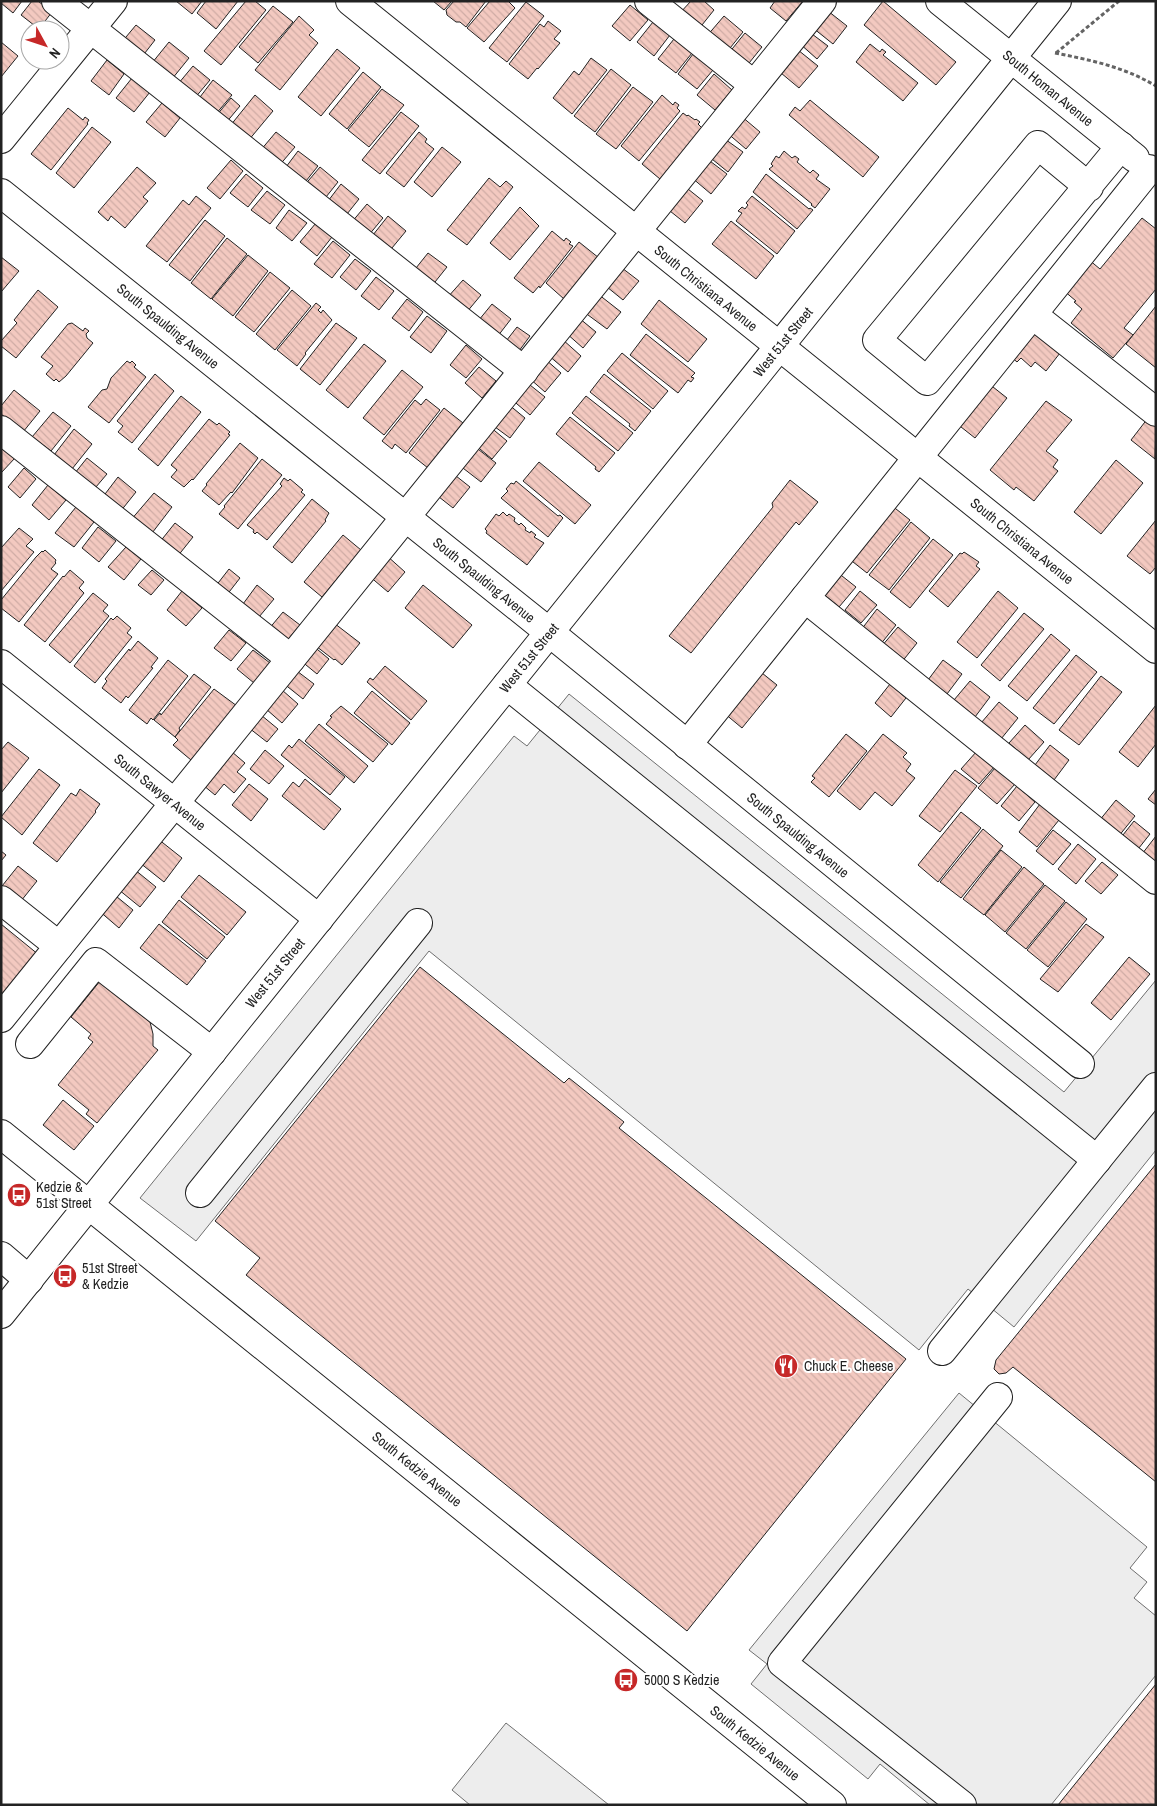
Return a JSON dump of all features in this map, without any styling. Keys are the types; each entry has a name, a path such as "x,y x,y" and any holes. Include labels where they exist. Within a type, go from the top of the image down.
{"street":[{"path":"56,1 90,30 524,371"},
{"path":"1,139 113,1"},
{"name":"South Christiana Avenue","path":"350,1 1156,649"},
{"path":"649,1 754,85"},
{"path":"1,1018 822,1"},
{"name":"South Homan Avenue","path":"940,1 1152,172"},
{"name":"West 51st Street","path":"1,1314 1058,1"},
{"path":"1089,187 1038,145 877,340 927,381 1089,187 1121,146"},
{"path":"688,745 1032,315 1152,172"},
{"name":"South Spaulding Avenue","path":"1,193 550,632 1080,1064"},
{"path":"1032,315 1156,412"},
{"path":"1,430 291,659"},
{"path":"806,598 1156,880"},
{"name":"South Sawyer Avenue","path":"1,664 319,919"},
{"path":"507,685 1097,1160"},
{"path":"1,900 59,946"},
{"path":"200,1194 418,923"},
{"path":"30,1044 96,962 212,1052"},
{"path":"942,1351 1156,1087"},
{"name":"South Kedzie Avenue","path":"1,1134 832,1805"},
{"path":"1,1256 29,1280"},
{"path":"962,1805 782,1663 998,1397"}],"path":[{"path":"1119,1 1055,53 1100,62 1137,75 1156,86"}],"shaded area":[{"path":"569,694 1064,1092 1156,980 1156,1150 1014,1327 968,1289 919,1350 429,951 196,1241 140,1198 514,736 527,746"},
{"path":"959,1393 1147,1547 1130,1568 1147,1582 1134,1598 1156,1616 1156,1675 1051,1805 930,1805 880,1764 868,1779 751,1684 767,1664 749,1650"},
{"path":"506,1723 609,1805 470,1805 452,1790"}],"building":[{"path":"1,1 22,1 13,13"},
{"path":"32,1 38,1 52,12 46,20 27,20 21,15"},
{"path":"176,1 202,1 192,14"},
{"path":"206,1 238,1 216,29 197,13"},
{"path":"246,1 255,1 266,10 221,65 204,51"},
{"path":"433,1 452,1 444,10"},
{"path":"454,1 486,1 466,27 447,15 446,10"},
{"path":"490,1 508,1 515,8 484,42 467,28"},
{"path":"691,1 704,1 714,10 698,30 679,14"},
{"path":"775,1 803,1 786,21 770,8"},
{"path":"883,1 956,62 936,85 864,25"},
{"path":"526,2 544,16 507,62 489,48"},
{"path":"630,5 648,20 630,41 612,26"},
{"path":"273,6 293,22 258,63 239,47"},
{"path":"828,11 847,26 833,44 813,28"},
{"path":"299,16 314,30 309,35 318,43 280,90 255,70"},
{"path":"724,16 743,32 726,53 706,37"},
{"path":"548,21 561,31 554,39 560,43 528,79 509,64 540,24 544,27"},
{"path":"653,22 670,35 654,56 637,42"},
{"path":"136,25 155,40 141,58 121,43"},
{"path":"808,31 828,46 817,59 799,43"},
{"path":"745,33 762,47 745,68 728,54"},
{"path":"674,39 692,53 676,73 658,59"},
{"path":"1,42 18,56 1,77"},
{"path":"169,42 189,58 172,79 152,63"},
{"path":"870,44 880,52 882,49 886,52 883,55 918,83 903,101 856,62"},
{"path":"793,46 818,66 799,88 775,68"},
{"path":"337,49 360,68 321,116 298,97"},
{"path":"693,54 713,70 697,89 678,74"},
{"path":"591,58 607,70 572,114 553,98 574,71 579,75"},
{"path":"107,60 124,74 109,95 91,81"},
{"path":"193,66 210,80 194,99 178,84"},
{"path":"611,69 631,85 595,132 574,116"},
{"path":"363,72 381,87 347,129 329,114"},
{"path":"714,74 732,90 715,110 697,95"},
{"path":"132,78 150,92 134,112 116,98"},
{"path":"213,80 232,95 215,115 197,101"},
{"path":"633,87 653,102 616,149 596,134"},
{"path":"382,89 404,105 369,147 348,130"},
{"path":"255,95 273,111 248,141 230,126"},
{"path":"662,95 673,105 675,102 679,105 677,108 680,111 639,161 621,146"},
{"path":"231,98 240,106 225,124 216,116"},
{"path":"810,100 879,157 863,177 789,115 795,107 800,111"},
{"path":"162,103 180,118 165,137 146,122"},
{"path":"68,108 83,120 85,117 89,120 88,124 51,170 31,154"},
{"path":"401,112 419,126 380,174 362,160"},
{"path":"683,113 700,122 698,124 702,128 660,179 642,164"},
{"path":"741,116 760,132 746,149 726,132"},
{"path":"92,127 111,142 74,188 56,173"},
{"path":"276,132 295,147 278,167 260,151"},
{"path":"419,132 427,139 425,142 434,149 404,187 386,173"},
{"path":"722,137 743,152 728,172 707,155"},
{"path":"442,147 461,162 432,197 414,182"},
{"path":"298,151 318,166 302,186 283,171"},
{"path":"784,151 792,158 795,156 799,159 797,162 810,173 813,170 819,175 816,179 830,189 815,208 769,169 773,166 771,164 776,156 779,158"},
{"path":"706,158 727,174 711,194 691,177"},
{"path":"231,160 243,171 220,199 207,188"},
{"path":"137,167 156,183 143,197 148,201 125,228 111,216 108,221 98,212"},
{"path":"320,167 338,182 322,202 303,187"},
{"path":"246,174 263,188 248,207 230,193"},
{"path":"766,174 809,209 813,210 797,229 753,192"},
{"path":"489,178 500,187 506,181 513,187 467,245 447,230"},
{"path":"341,184 359,199 343,219 325,205"},
{"path":"683,185 703,201 685,223 665,207"},
{"path":"267,191 285,205 270,224 251,210"},
{"path":"196,196 211,208 167,262 146,246 183,200 189,205"},
{"path":"752,196 795,231 777,254 736,221 742,213 738,211 742,207 745,209 748,205 746,203"},
{"path":"367,204 383,218 368,236 351,223"},
{"path":"520,207 539,226 510,260 490,243"},
{"path":"289,210 307,223 292,241 276,228"},
{"path":"388,216 406,231 387,254 369,240"},
{"path":"1142,218 1156,229 1156,289 1124,328 1133,335 1113,358 1071,323 1082,309 1063,290 1088,259 1100,269"},
{"path":"205,220 225,236 190,281 169,265"},
{"path":"731,221 774,256 756,279 712,244"},
{"path":"316,223 332,237 317,256 300,242"},
{"path":"552,231 564,241 566,238 571,242 569,244 573,246 540,288 539,286 533,293 514,278"},
{"path":"227,238 247,254 211,299 191,283"},
{"path":"333,241 350,255 332,278 314,264"},
{"path":"579,242 599,258 564,299 546,283"},
{"path":"428,253 447,267 431,287 412,273"},
{"path":"248,255 268,271 233,316 212,299"},
{"path":"1,257 19,271 1,292"},
{"path":"355,259 371,271 356,290 340,277"},
{"path":"622,268 639,281 623,300 607,287"},
{"path":"270,272 290,288 254,332 235,317"},
{"path":"376,277 394,291 379,310 361,296"},
{"path":"463,280 481,295 466,313 447,298"},
{"path":"38,290 58,307 16,358 1,346 1,341 17,323 14,320"},
{"path":"292,290 311,306 275,350 256,334"},
{"path":"598,294 621,312 607,329 584,312"},
{"path":"407,299 423,312 409,331 392,318"},
{"path":"659,300 707,339 688,362 641,324"},
{"path":"316,303 321,307 318,310 321,313 323,310 332,320 305,353 297,366 277,350"},
{"path":"492,304 511,319 494,341 474,326"},
{"path":"1156,306 1156,368 1126,344"},
{"path":"427,316 447,331 431,353 410,337"},
{"path":"579,318 596,332 583,348 566,333"},
{"path":"72,323 83,331 85,328 89,331 86,334 87,338 93,343 66,376 59,382 56,379 54,381 46,374 53,366 41,357 68,324"},
{"path":"336,323 357,338 320,385 300,369"},
{"path":"517,327 530,336 516,355 503,345"},
{"path":"1032,328 1060,353 1046,371 1035,362 1031,367 1021,358 1017,362 1009,355"},
{"path":"646,334 695,373 691,377 694,378 691,382 688,380 678,393 630,355"},
{"path":"562,339 581,356 568,372 548,355"},
{"path":"364,344 386,361 348,408 326,390"},
{"path":"466,345 482,359 466,378 450,365"},
{"path":"622,353 668,391 653,409 607,371"},
{"path":"545,359 561,373 545,392 529,378"},
{"path":"127,361 130,363 132,361 136,365 134,367 146,377 109,423 88,407 102,390 107,389 111,378"},
{"path":"479,367 496,381 482,398 465,383"},
{"path":"402,370 423,387 384,435 363,418"},
{"path":"155,374 174,391 132,443 118,432 123,426 117,421"},
{"path":"604,374 651,411 635,431 629,426 630,424 590,392"},
{"path":"525,381 545,397 530,415 510,398"},
{"path":"988,383 1007,398 975,438 956,423"},
{"path":"14,390 40,411 23,432 1,414 1,406"},
{"path":"181,396 201,412 158,466 138,449"},
{"path":"586,396 633,433 618,451 572,413"},
{"path":"426,399 440,410 406,453 395,444 392,449 382,441 415,400 421,405"},
{"path":"1046,401 1072,420 1046,451 1058,460 1053,467 1058,471 1034,501 1016,487 1014,490 990,470"},
{"path":"508,404 525,418 510,438 491,424"},
{"path":"444,408 463,423 428,468 409,453"},
{"path":"53,412 71,426 51,451 32,437"},
{"path":"570,417 615,453 599,472 595,469 596,467 556,434"},
{"path":"1148,418 1156,424 1155,459 1131,440"},
{"path":"209,419 217,425 219,423 230,432 228,434 230,435 193,480 184,487 171,477 177,470 171,465"},
{"path":"489,426 507,441 492,459 474,444"},
{"path":"74,429 92,444 72,469 54,455"},
{"path":"240,443 258,458 232,493 219,505 202,491"},
{"path":"1,446 15,458 1,473"},
{"path":"474,446 496,463 481,482 459,465"},
{"path":"87,458 107,474 90,494 71,478"},
{"path":"262,459 282,475 238,529 219,514"},
{"path":"1116,460 1143,483 1101,534 1074,512"},
{"path":"539,462 591,505 575,524 523,481"},
{"path":"24,468 36,479 20,498 8,487"},
{"path":"451,472 470,487 453,508 434,493"},
{"path":"118,477 136,492 120,512 102,498"},
{"path":"284,478 288,481 290,479 303,490 301,492 305,495 267,540 257,532 255,534 254,530 247,525 282,486 280,484"},
{"path":"790,480 818,502 799,525 796,522 691,653 669,636 773,507 772,503"},
{"path":"516,481 558,516 560,515 563,518 548,537 501,498 508,491 506,489 511,483 514,484"},
{"path":"48,485 66,500 49,520 32,505"},
{"path":"154,493 172,507 149,537 130,521"},
{"path":"312,499 329,513 326,521 292,563 273,547"},
{"path":"891,505 910,520 867,573 848,558"},
{"path":"76,507 94,522 74,547 55,533"},
{"path":"503,512 507,516 509,514 515,518 514,521 519,525 521,523 526,528 525,530 530,533 531,531 536,535 534,537 544,543 527,565 486,533 485,529 496,514 499,516"},
{"path":"1156,520 1156,567 1150,574 1127,556"},
{"path":"911,522 930,538 889,590 869,575"},
{"path":"175,523 193,537 177,557 159,543"},
{"path":"98,527 116,541 99,562 82,548"},
{"path":"19,528 33,539 26,546 34,552 1,591 1,548"},
{"path":"343,535 361,550 322,597 304,582"},
{"path":"933,539 953,555 910,608 890,592"},
{"path":"126,547 141,559 124,580 108,567"},
{"path":"45,550 56,560 51,569 58,574 19,622 1,608 1,600 36,557"},
{"path":"964,552 979,562 976,566 980,569 948,607 929,591 960,553"},
{"path":"386,555 405,572 388,592 368,575"},
{"path":"229,569 240,578 226,596 215,587"},
{"path":"70,570 84,582 79,588 84,593 45,642 24,625 63,576"},
{"path":"152,570 164,580 151,595 138,585"},
{"path":"837,572 856,587 839,607 821,592"},
{"path":"257,585 274,599 259,617 243,604"},
{"path":"423,585 472,625 453,648 405,608"},
{"path":"182,591 202,608 186,626 167,610"},
{"path":"860,591 877,605 861,623 845,610"},
{"path":"998,591 1018,608 977,658 957,642"},
{"path":"93,593 108,605 103,611 109,616 70,663 49,645"},
{"path":"877,609 896,625 880,645 861,630"},
{"path":"283,612 300,625 284,644 268,630"},
{"path":"1024,613 1044,629 1000,681 981,665"},
{"path":"117,616 131,628 127,633 132,637 95,683 74,666 111,618 113,620"},
{"path":"330,620 360,643 342,665 312,643"},
{"path":"898,627 917,643 901,663 881,647"},
{"path":"229,630 246,643 231,661 214,648"},
{"path":"1051,634 1070,650 1027,701 1008,686"},
{"path":"138,641 158,658 151,667 153,668 128,698 126,696 121,703 102,688 107,681 105,679 129,649 130,651"},
{"path":"312,645 329,659 317,674 300,660"},
{"path":"253,650 270,663 254,683 237,669"},
{"path":"1076,655 1097,672 1054,724 1033,708"},
{"path":"168,660 188,676 153,720 151,718 147,724 129,710"},
{"path":"943,660 962,674 947,694 928,680"},
{"path":"385,666 427,701 411,720 367,682 370,678 373,680"},
{"path":"293,668 314,684 303,699 283,683"},
{"path":"757,669 777,685 742,728 724,713"},
{"path":"194,674 211,687 179,728 180,730 175,737 154,720 160,713 161,715"},
{"path":"1101,676 1122,692 1079,745 1059,730"},
{"path":"970,681 990,697 975,717 954,700"},
{"path":"890,684 906,698 891,717 875,703"},
{"path":"214,689 237,706 198,756 196,754 191,760 173,745 178,740 175,737"},
{"path":"282,690 298,704 282,723 266,709"},
{"path":"372,691 410,723 392,745 354,713"},
{"path":"999,702 1018,718 1001,739 981,723"},
{"path":"1156,705 1156,744 1138,767 1119,752"},
{"path":"341,706 388,744 373,762 326,724 332,717 330,716"},
{"path":"261,715 278,729 267,742 249,728"},
{"path":"319,724 368,766 354,783 305,741"},
{"path":"1025,725 1044,742 1028,760 1009,743"},
{"path":"846,734 867,751 829,797 811,782 815,778 812,776"},
{"path":"883,734 907,753 903,757 911,764 906,771 915,778 892,806 875,792 860,810 837,791"},
{"path":"299,739 345,777 330,795 281,755 289,745 292,748"},
{"path":"8,742 29,758 1,793 1,750"},
{"path":"1050,745 1069,760 1054,780 1035,765"},
{"path":"225,746 245,763 237,772 246,779 234,793 224,784 215,795 197,780"},
{"path":"265,750 284,766 269,784 250,769"},
{"path":"977,751 995,766 979,784 961,769"},
{"path":"995,768 1015,784 997,804 978,788"},
{"path":"39,769 60,785 22,835 1,817"},
{"path":"955,770 977,786 940,832 919,816"},
{"path":"305,779 341,809 324,830 282,796 293,782 299,787"},
{"path":"249,784 268,799 251,821 232,805"},
{"path":"1017,786 1035,802 1019,821 1001,806"},
{"path":"80,789 100,804 96,812 57,862 33,843 71,793 76,796"},
{"path":"1156,789 1156,805 1148,799"},
{"path":"1116,800 1135,816 1118,837 1099,821"},
{"path":"1040,804 1059,820 1037,847 1019,832"},
{"path":"961,812 981,828 938,882 918,865"},
{"path":"1134,821 1150,834 1135,853 1119,840"},
{"path":"983,829 1003,846 961,898 940,882"},
{"path":"1053,830 1071,844 1053,865 1036,851"},
{"path":"153,835 182,858 164,882 135,859"},
{"path":"1156,836 1156,864 1142,854"},
{"path":"1078,844 1096,859 1076,884 1058,869"},
{"path":"1001,850 1022,867 984,915 963,899"},
{"path":"1,851 6,855 1,861"},
{"path":"1102,862 1118,875 1101,894 1085,881"},
{"path":"129,865 156,887 140,907 113,885"},
{"path":"18,866 37,881 21,901 2,886"},
{"path":"1024,867 1044,884 1005,932 985,915"},
{"path":"199,875 246,912 227,935 181,897"},
{"path":"1045,885 1065,901 1026,949 1006,933"},
{"path":"111,892 133,910 119,928 98,910"},
{"path":"179,900 225,937 207,959 162,922"},
{"path":"1066,902 1087,919 1048,967 1027,950"},
{"path":"1,924 39,955 6,997 1,993"},
{"path":"159,924 206,961 187,985 140,948"},
{"path":"1086,924 1104,937 1058,992 1040,979"},
{"path":"1129,957 1150,974 1111,1020 1091,1003"},
{"path":"420,967 564,1083 569,1078 624,1122 619,1128 906,1359 687,1631 246,1275 260,1258 215,1221"},
{"path":"100,981 150,1022 153,1046 158,1050 97,1123 86,1114 89,1110 58,1085 93,1042 88,1038 91,1034 71,1017"},
{"path":"63,1100 94,1126 74,1150 43,1125"},
{"path":"1156,1164 1156,1482 1013,1367 1006,1373 999,1374 994,1369 996,1360"},
{"path":"1156,1684 1156,1805 1058,1805"}],"place":[{"name":"Kedzie & 51st Street","path":"19,1195"},
{"name":"51st Street & Kedzie","path":"65,1276"},
{"name":"Chuck E. Cheese","path":"786,1366"},
{"name":"5000 S Kedzie","path":"626,1680"}]}
